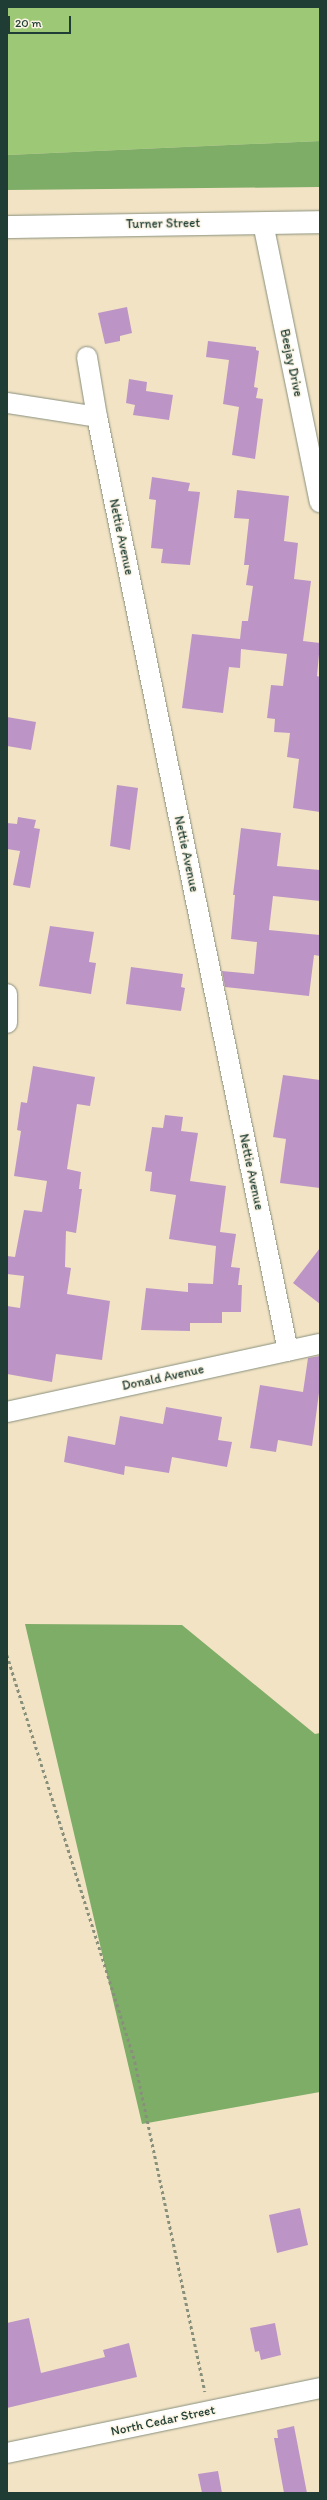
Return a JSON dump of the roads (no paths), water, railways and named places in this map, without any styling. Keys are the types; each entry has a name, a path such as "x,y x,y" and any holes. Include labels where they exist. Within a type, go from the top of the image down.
{"street":[{"name":"Turner Street","path":"7,227 320,222"},
{"name":"Beejay Drive","path":"263,223 320,502"},
{"name":"Nettie Avenue","path":"87,357 97,417 288,1351"},
{"path":"7,403 97,417"},
{"path":"7,994 7,1023"},
{"name":"Donald Avenue","path":"7,1412 320,1344"},
{"name":"North Cedar Street","path":"7,2453 320,2388"}]}
